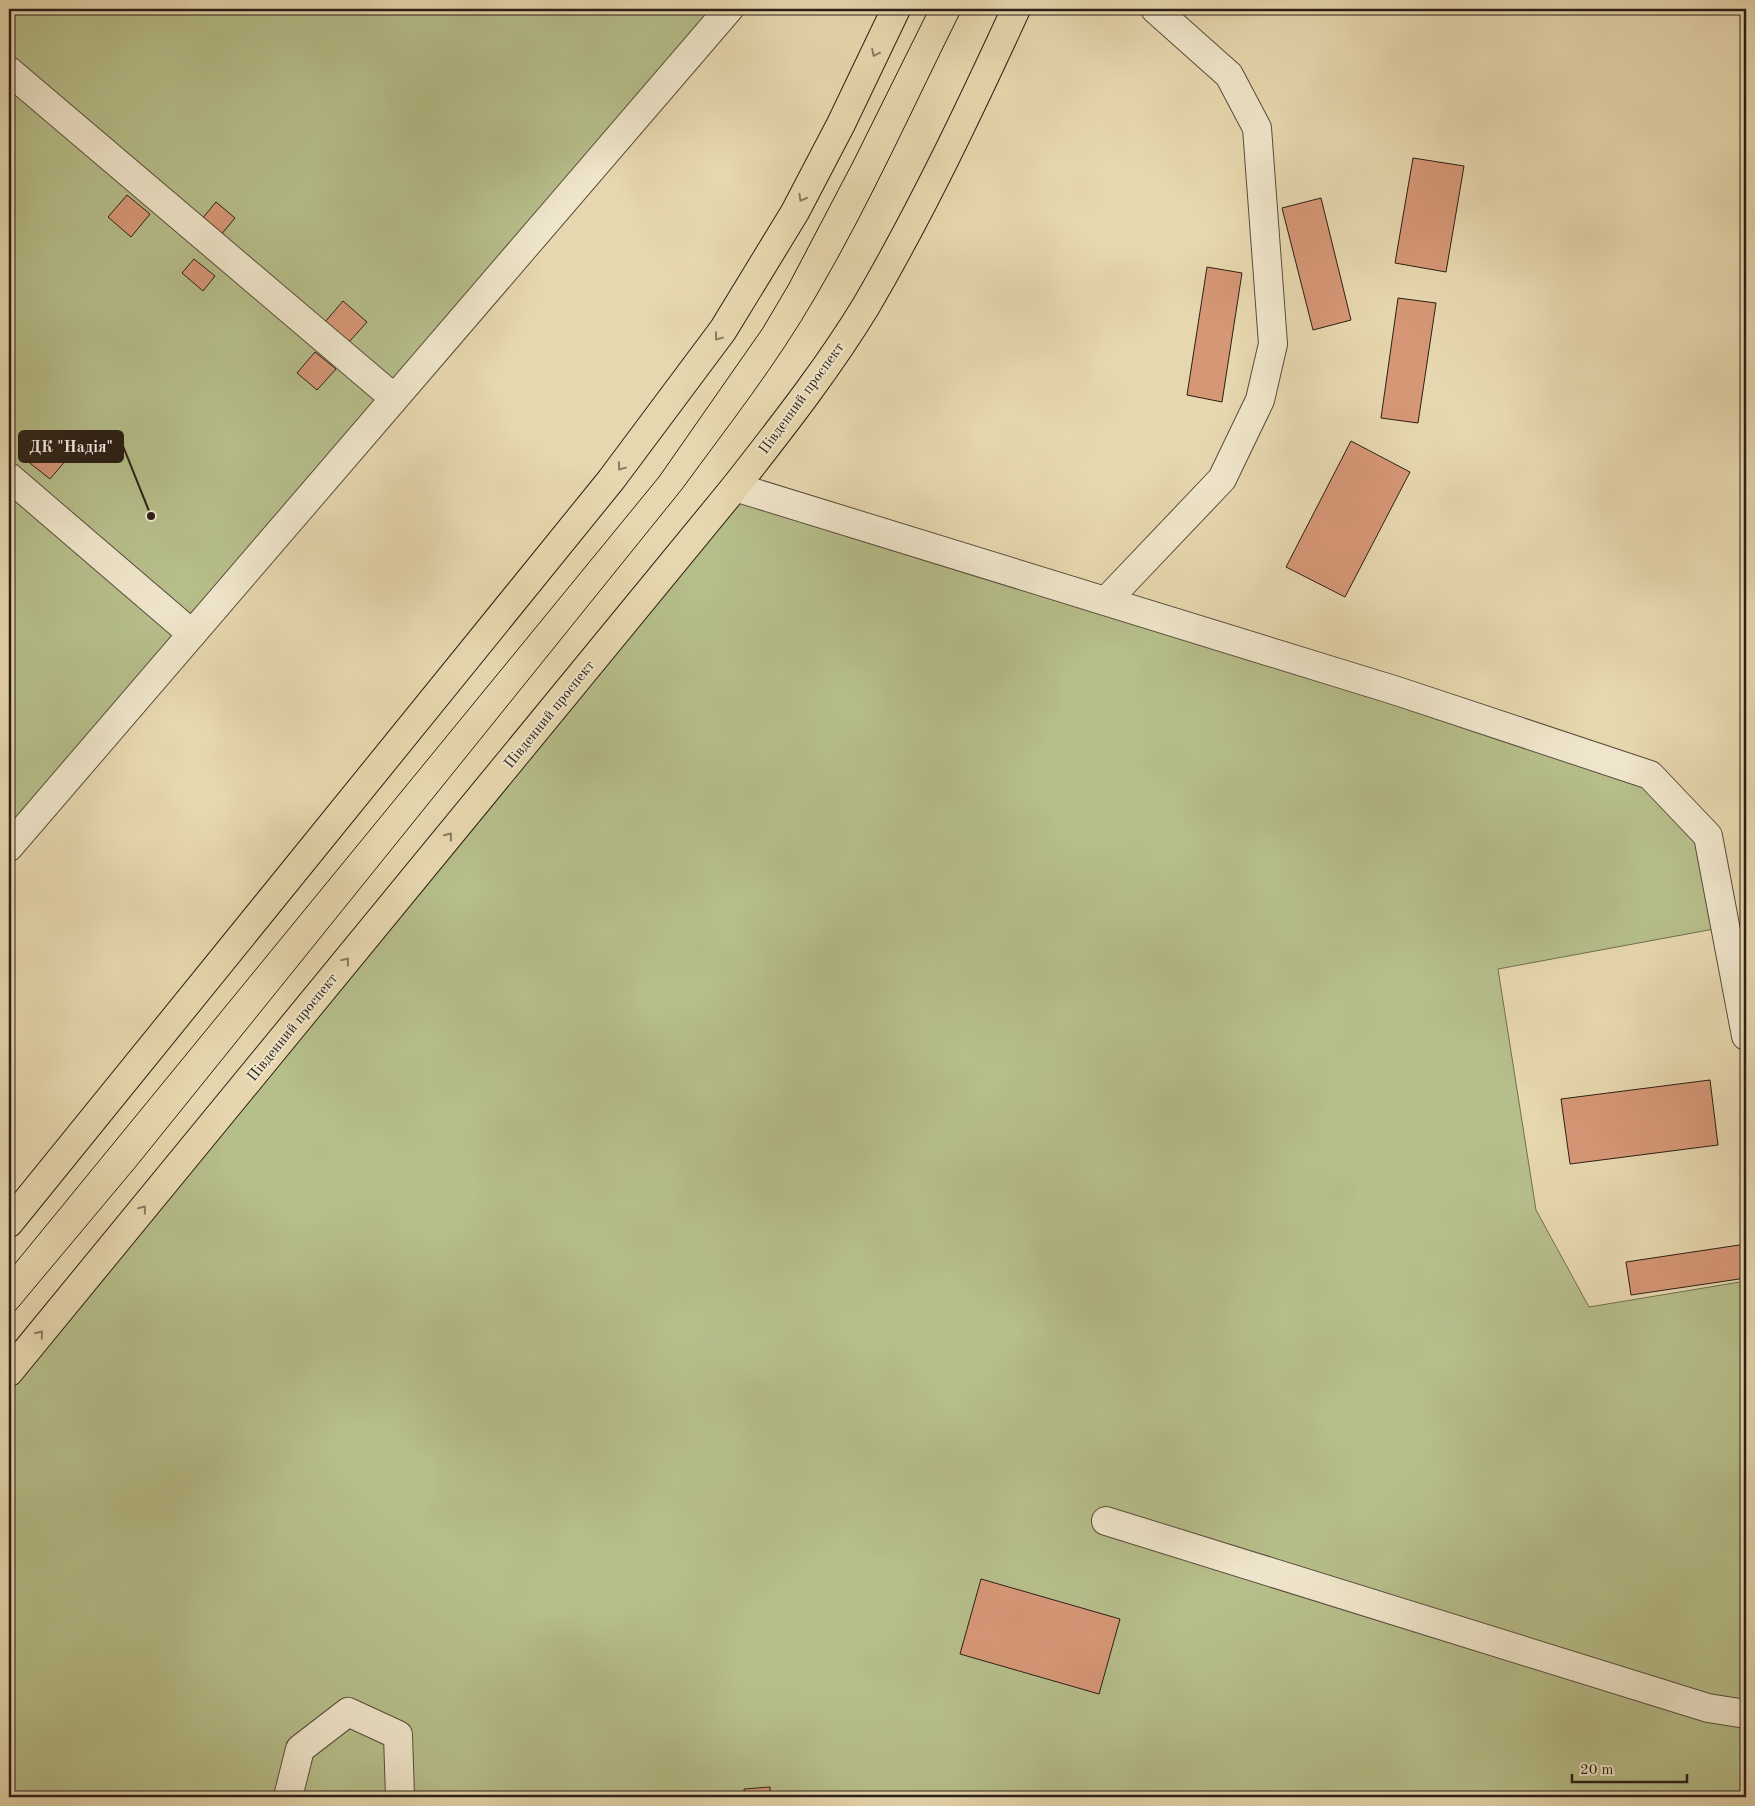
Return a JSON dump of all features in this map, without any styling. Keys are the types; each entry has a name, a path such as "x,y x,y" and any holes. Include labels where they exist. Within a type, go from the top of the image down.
{"main road":[{"path":"9,1223 611,480 723,330 795,212 841,124 896,9"},
{"name":"Південний проспект","path":"9,1372 735,487 814,385 866,306 959,133 1016,9"}],"lane":[{"path":"9,847 729,9"},
{"path":"1106,601 1222,479 1260,400 1273,344 1257,128 1230,75 1155,9"},
{"path":"9,71 394,398"},
{"path":"9,477 192,634"},
{"path":"735,487 1397,690 1650,775 1708,836 1746,1036"},
{"path":"1106,1521 1708,1708 1746,1714"},
{"path":"288,1797 300,1748 348,1712 398,1735 400,1797"}],"green space":[{"path":"9,9 725,9 9,847"},
{"path":"735,487 1650,775 1708,836 1725,927 1498,969 1536,1210 1589,1307 1746,1281 1746,1797 9,1797 9,1372"}],"building":[{"path":"1413,158 1464,166 1446,272 1395,263"},
{"path":"127,195 150,214 131,237 108,217"},
{"path":"1321,198 1351,320 1313,330 1282,208"},
{"path":"216,202 235,218 220,236 201,220"},
{"path":"194,259 215,276 203,291 182,273"},
{"path":"1207,267 1242,273 1222,402 1187,395"},
{"path":"1398,298 1436,303 1418,423 1381,418"},
{"path":"343,301 367,322 349,342 325,322"},
{"path":"315,352 336,369 317,390 297,373"},
{"path":"43,438 67,459 50,479 26,460"},
{"path":"1351,441 1410,472 1345,597 1286,567"},
{"path":"1710,1080 1718,1145 1570,1164 1561,1099"},
{"path":"1746,1244 1746,1278 1631,1295 1626,1262"},
{"path":"981,1579 1120,1619 1099,1694 960,1654"},
{"path":"770,1787 770,1797 745,1797 744,1789"},
{"path":"29,1792 39,1797 26,1797"}],"tram line":[{"path":"9,1271 659,477 763,328 789,284 853,162 929,9"},
{"path":"9,1318 137,1165 682,489 769,370 801,321 836,261 962,9"}],"place":[{"name":"ДК \"Надія\"","path":"151,516"}]}
